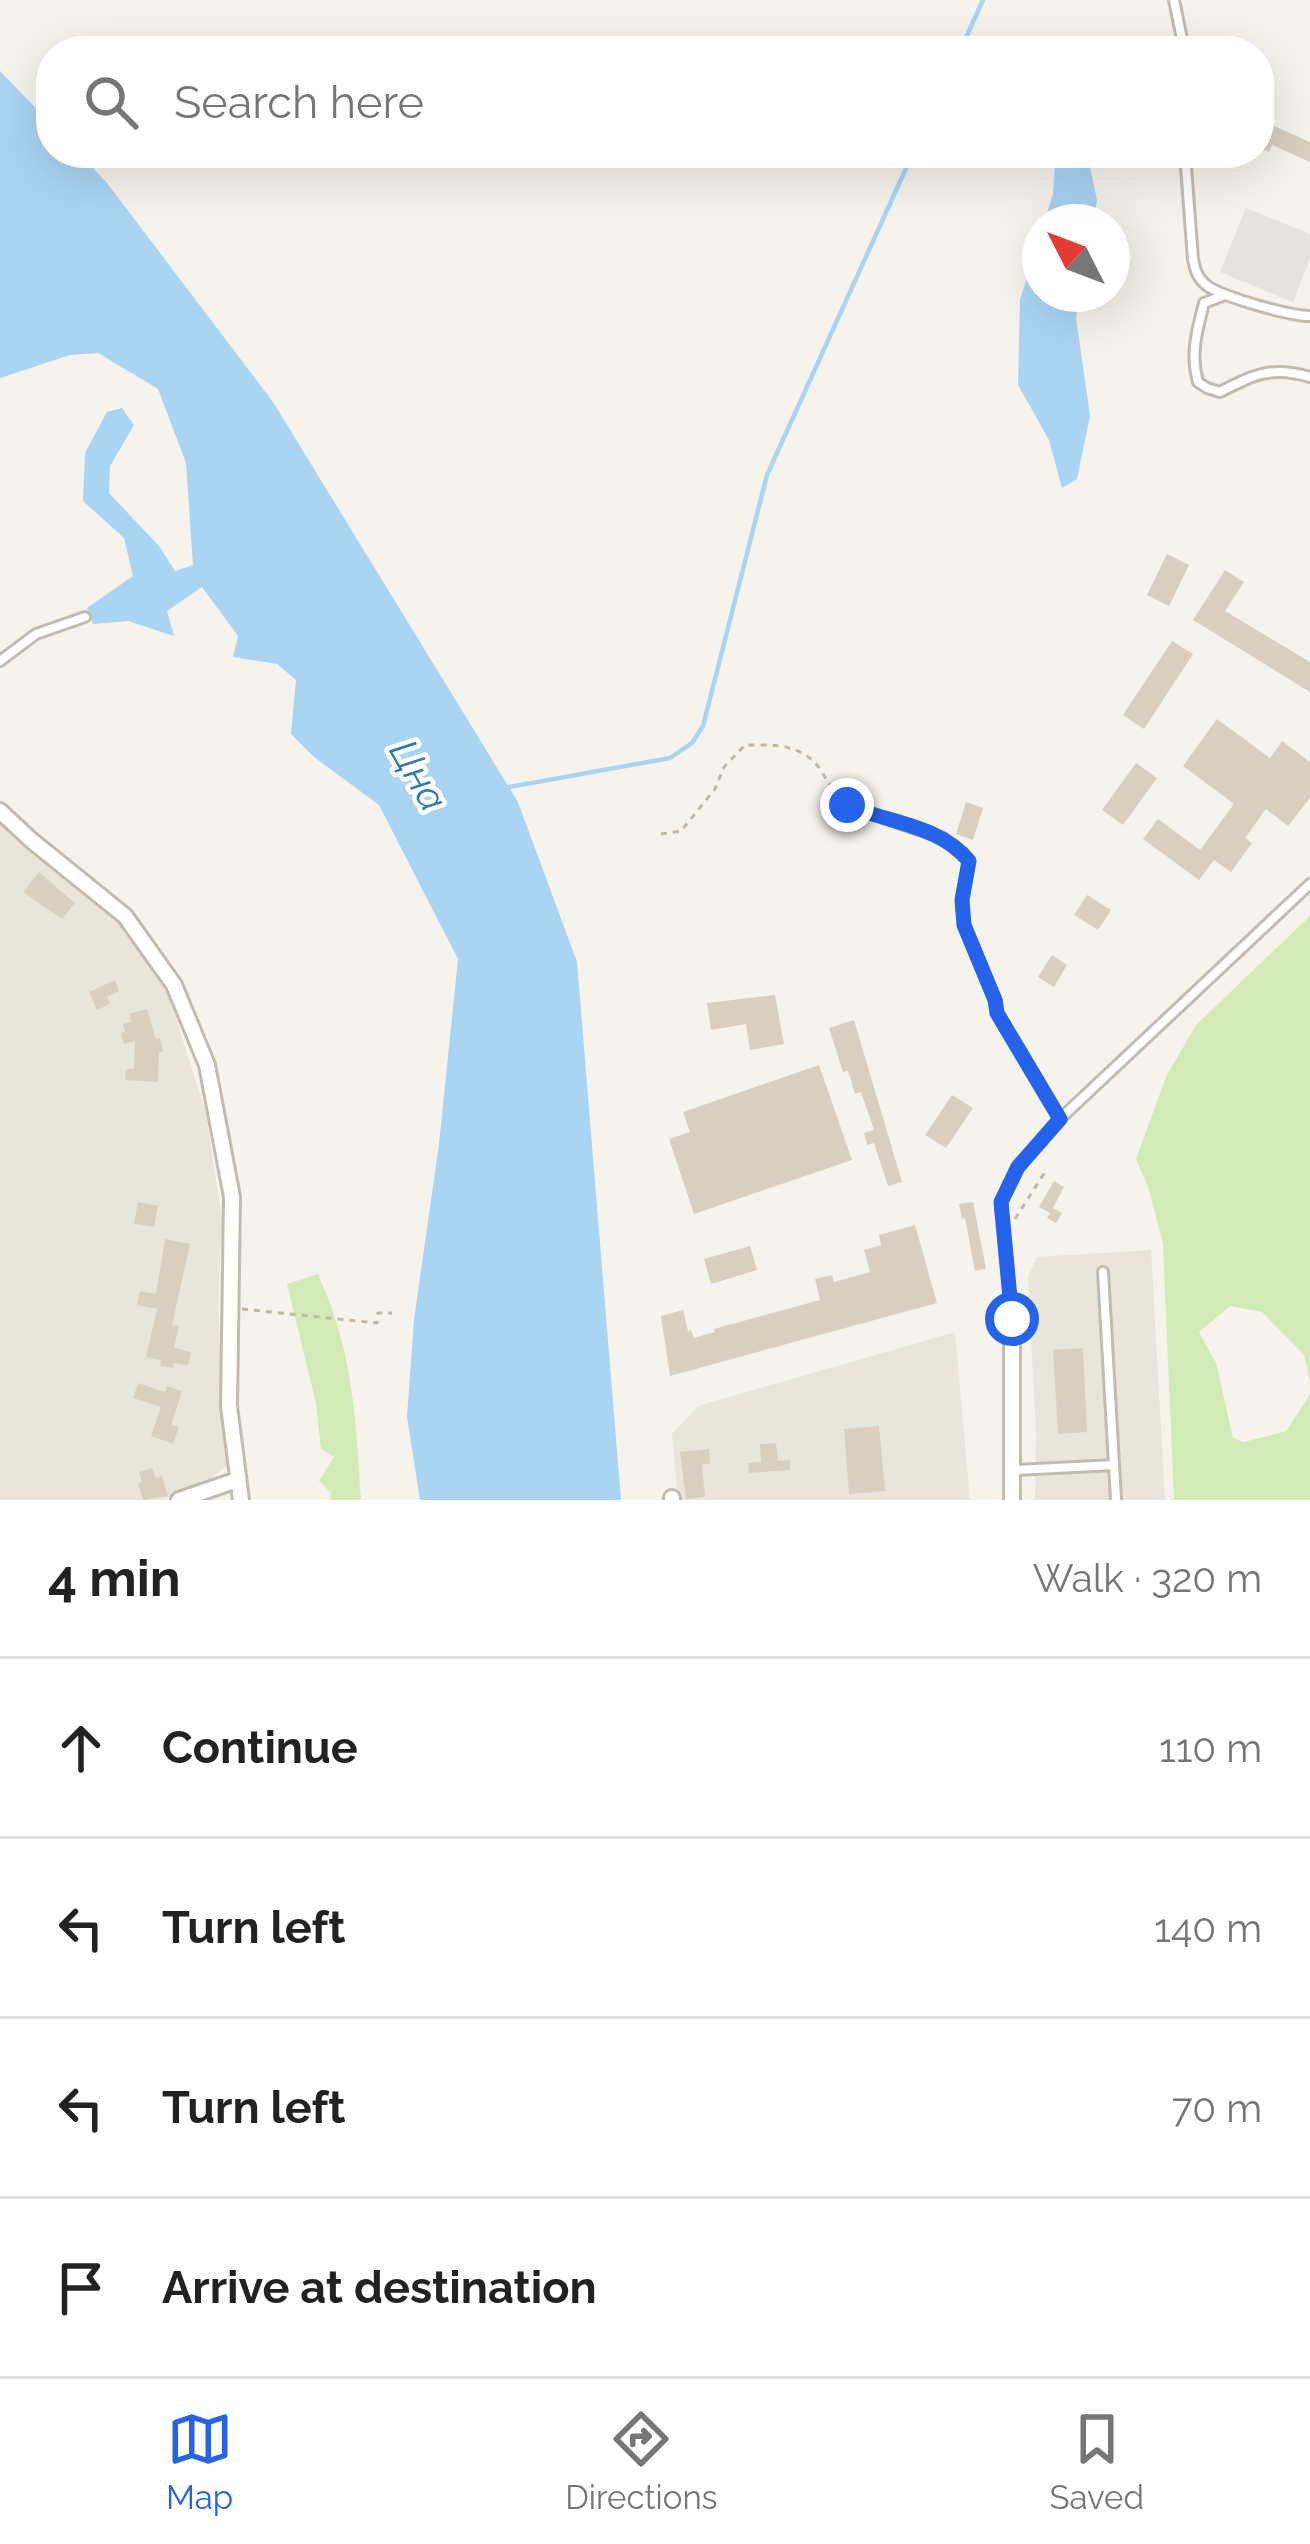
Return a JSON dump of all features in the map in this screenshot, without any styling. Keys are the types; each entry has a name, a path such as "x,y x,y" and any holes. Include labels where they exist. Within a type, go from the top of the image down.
{"street":[{"path":"0,811 124,916 174,986 207,1065 232,1197 229,1406 241,1500"},
{"path":"1012,1319 1012,1500"},
{"path":"179,1500 237,1480"}],"lane":[{"path":"1174,0 1181,36"},
{"path":"1186,168 1196,275 1210,288 1310,316"},
{"path":"1227,294 1204,303 1194,345 1198,382 1220,392 1255,374 1278,370 1310,377"},
{"path":"0,661 36,634 85,617"},
{"path":"898,823 943,838 969,861 962,900 964,925 997,1013 1060,1119"},
{"path":"1012,1319 1001,1202 1018,1167 1060,1119 1310,884"},
{"path":"1103,1272 1115,1500"},
{"path":"1011,1470 1114,1465"}],"path":[{"path":"661,834 681,831 715,789 724,766 745,745 799,751 815,761 847,805 898,823"},
{"path":"1004,1236 1045,1172"},
{"path":"230,1307 377,1323 378,1312 392,1313"}],"shaded area":[{"path":"1246,208 1310,234 1310,259 1293,302 1220,272"},
{"path":"0,823 123,924 169,997 206,1113 222,1221 218,1307 228,1465 200,1487 161,1500 0,1500"},
{"path":"1151,1250 1165,1500 1035,1500 1028,1276 1037,1257"},
{"path":"955,1332 970,1500 678,1500 672,1434 698,1406"}],"green space":[{"path":"1310,916 1310,1381 1304,1355 1262,1312 1230,1306 1199,1332 1216,1363 1233,1438 1244,1442 1286,1431 1310,1395 1310,1500 1174,1500 1163,1244 1136,1159 1166,1077 1196,1025"},
{"path":"318,1274 348,1370 361,1500 330,1500 331,1493 319,1481 334,1457 321,1449 316,1403 287,1284"}],"water":[{"name":"Цна","path":"0,71 36,108 36,168 93,168 273,402 518,802 577,962 621,1500 420,1500 407,1417 414,1320 458,959 379,805 291,734 296,680 277,664 233,657 238,636 202,587 167,611 174,636 128,621 93,624 87,608 133,576 124,538 83,501 85,453 107,412 122,408 134,425 110,466 109,493 159,546 175,571 193,565 186,463 158,389 98,353 70,355 0,378"},
{"path":"1055,168 1090,168 1096,204 1050,204"},
{"path":"1022,294 1022,312 1077,312 1090,416 1077,479 1062,488 1049,440 1018,385"}],"building":[{"path":"1274,126 1310,142 1310,162 1274,146"},
{"path":"1167,554 1189,565 1169,606 1147,595"},
{"path":"1225,570 1244,582 1225,611 1310,662 1310,692 1193,620"},
{"path":"1172,641 1193,654 1144,729 1123,715"},
{"path":"1217,719 1270,758 1282,741 1310,762 1310,798 1288,826 1266,809 1245,838 1252,843 1231,872 1214,860 1199,880 1143,839 1158,819 1200,850 1234,804 1183,766"},
{"path":"1136,763 1157,778 1123,825 1102,810"},
{"path":"966,802 983,808 973,840 956,834"},
{"path":"39,872 75,903 62,919 23,892"},
{"path":"1087,895 1111,910 1098,930 1074,915"},
{"path":"1052,955 1067,965 1054,987 1038,977"},
{"path":"115,980 119,991 107,997 110,1004 97,1010 89,992"},
{"path":"775,995 784,1044 750,1050 746,1024 711,1030 707,1003"},
{"path":"147,1009 163,1051 159,1052 158,1082 125,1080 126,1069 134,1069 135,1041 124,1044 123,1024 132,1022 129,1014"},
{"path":"854,1020 902,1182 888,1186 874,1143 867,1145 864,1133 874,1130 861,1092 855,1094 848,1071 843,1072 829,1028"},
{"path":"819,1065 852,1160 694,1214 669,1139 690,1132 683,1112"},
{"path":"952,1095 973,1108 946,1148 925,1135"},
{"path":"1054,1181 1064,1187 1053,1208 1062,1213 1056,1223 1039,1207"},
{"path":"138,1202 158,1206 154,1227 134,1224"},
{"path":"973,1202 986,1269 975,1271 959,1204"},
{"path":"915,1225 937,1303 670,1376 661,1316 683,1310 694,1338 820,1300 815,1279 832,1275 834,1282 870,1272 864,1250 881,1245 879,1235"},
{"path":"165,1239 190,1244 172,1325 179,1326 174,1348 191,1352 188,1365 174,1363 173,1368 146,1357 157,1309 137,1305 140,1291 156,1294"},
{"path":"750,1246 757,1270 711,1284 704,1259"},
{"path":"1083,1348 1087,1432 1058,1434 1053,1350"},
{"path":"138,1383 165,1392 167,1386 182,1391 172,1422 179,1427 173,1444 151,1436 161,1407 133,1398"},
{"path":"879,1426 885,1491 849,1494 844,1429"},
{"path":"776,1443 778,1461 790,1460 790,1470 749,1473 748,1463 761,1462 760,1444"},
{"path":"709,1449 710,1464 702,1464 705,1497 686,1499 680,1452"},
{"path":"152,1468 156,1478 162,1476 168,1496 143,1500 139,1472"}],"waterway":[{"path":"967,36 983,0"},
{"path":"504,788 670,758 692,743 703,726 767,475 906,168"}],"route":[{"path":"847,805 943,838 969,861 962,900 964,925 997,1013 1060,1119 1018,1167 1001,1202 1012,1319"}]}
